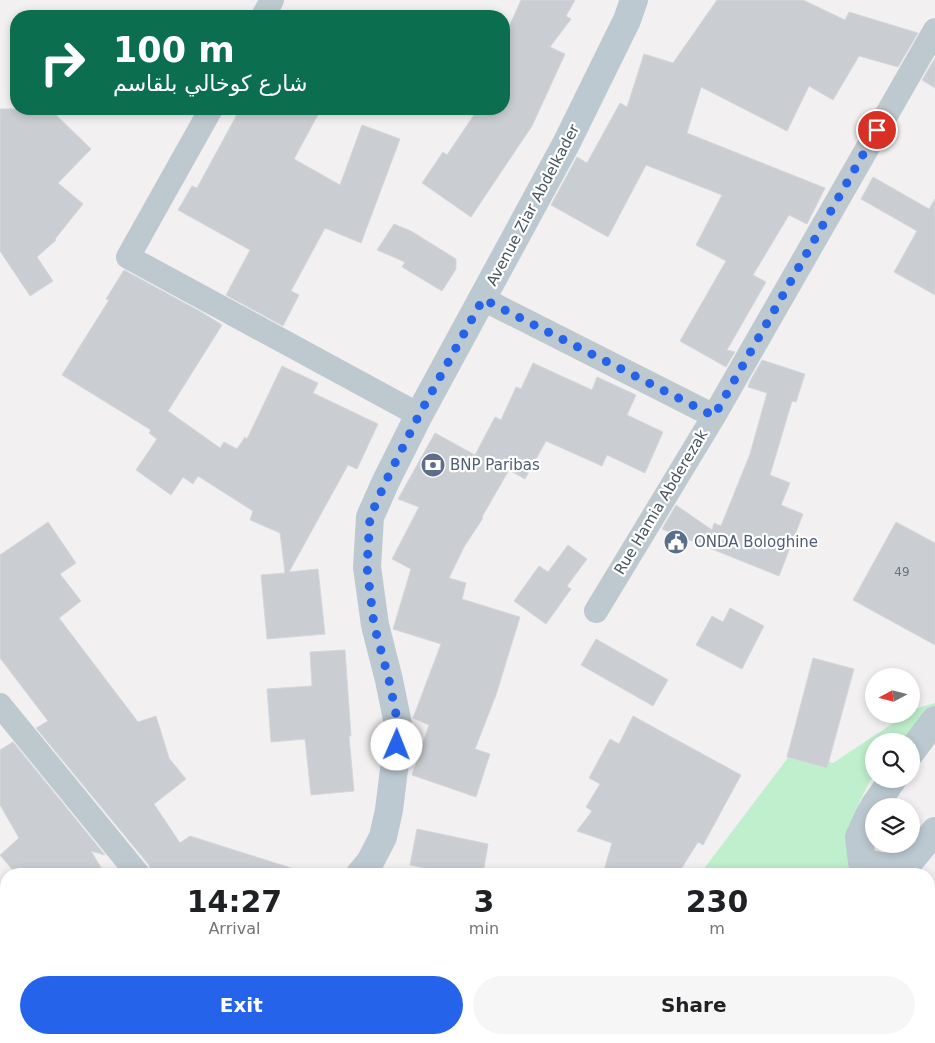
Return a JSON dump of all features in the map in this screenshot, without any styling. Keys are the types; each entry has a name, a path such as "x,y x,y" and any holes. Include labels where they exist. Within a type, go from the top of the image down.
{"main road":[{"name":"Avenue Ziar Abdelkader","path":"365,868 383,838 389,810 399,729 389,680 374,625 367,567 370,517 419,415 566,144 627,20 634,0"},
{"path":"920,740 935,720"},
{"path":"865,824 859,837 862,862 884,867 910,861 917,853"},
{"path":"920,849 935,831"}],"street":[{"name":"Rue Hamia Abderezak","path":"596,610 714,416 935,30"},
{"path":"208,115 128,257 419,415"},
{"path":"483,299 714,416"},
{"path":"0,705 133,868"}],"green space":[{"path":"935,703 935,707 912,733 878,733 893,723 920,723 920,707"},
{"path":"865,742 866,788 856,809 855,868 705,868 793,751 833,763"}],"building":[{"path":"521,0 575,0 566,16 571,19 550,47 565,54 532,126 471,217 422,183 443,152 447,155 474,115 510,115 510,25"},
{"path":"717,0 803,0 845,20 849,12 918,33 898,67 859,56 833,100 809,86 787,131 701,87 687,133 825,188 807,224 789,215 753,275 766,282 727,350 735,352 726,367 680,341 726,261 696,245 722,195 646,165 608,237 551,205 577,157 587,163 620,103 627,107 644,54 673,63"},
{"path":"935,58 935,88 922,80"},
{"path":"0,109 10,109 10,115 56,115 91,149 58,183 83,204 56,240 37,257 53,281 30,296 0,251"},
{"path":"237,115 318,115 294,159 340,185 362,125 400,139 361,243 325,228 291,291 299,295 283,326 226,295 250,250 178,210 192,186 197,188"},
{"path":"873,177 929,209 935,199 935,295 894,272 917,231 861,199"},
{"path":"394,224 411,231 456,259 456,269 442,291 402,267 405,262 377,250"},
{"path":"124,270 222,325 168,411 220,448 224,442 237,449 245,437 247,439 282,366 318,383 313,393 378,424 357,469 348,465 289,572 318,569 325,634 267,639 261,575 285,573 280,533 250,520 253,511 198,476 193,484 183,477 171,495 136,470 157,439 149,433 151,430 62,375 109,300 106,299"},
{"path":"762,360 805,374 796,402 792,401 770,475 790,483 781,505 803,514 779,576 662,529 676,505 712,530 714,523 721,526 750,454 767,393 748,387"},
{"path":"533,363 592,390 597,377 636,395 627,415 663,432 645,473 607,455 602,466 546,441 525,479 509,470 483,518 464,547 449,578 466,583 462,599 520,617 496,695 475,749 490,754 476,797 412,775 429,725 413,718 441,644 393,629 411,569 392,559 419,507 398,499 435,433 475,455 495,417 501,420 516,387 521,389"},
{"path":"48,522 76,563 60,574 81,601 59,618 138,722 156,716 169,758 186,779 154,804 180,843 190,836 291,868 150,868 36,728 48,721 0,658 0,555"},
{"path":"896,522 935,543 935,645 853,600"},
{"path":"568,545 587,559 567,586 571,589 546,624 514,601 539,566 548,572"},
{"path":"730,608 764,626 742,669 696,645 712,616 723,622"},
{"path":"596,639 668,680 653,706 581,665"},
{"path":"345,650 354,791 311,795 305,739 271,742 267,689 312,686 310,652"},
{"path":"813,658 854,669 827,768 787,757"},
{"path":"633,716 741,775 703,845 698,842 682,868 605,868 612,843 577,831 592,811 586,807 600,784 589,778 610,739 619,744"},
{"path":"13,742 105,855 91,851 101,868 11,868 0,855 19,838 0,805 0,750"},
{"path":"417,829 488,844 484,868 424,868 410,865"}],"place":[{"name":"BNP Paribas","path":"433,465"},
{"name":"ONDA Bologhine","path":"676,542"}],"route":[{"path":"397,745 399,729 389,680 374,625 367,567 370,517 419,415 483,299 714,416 877,130"}]}
